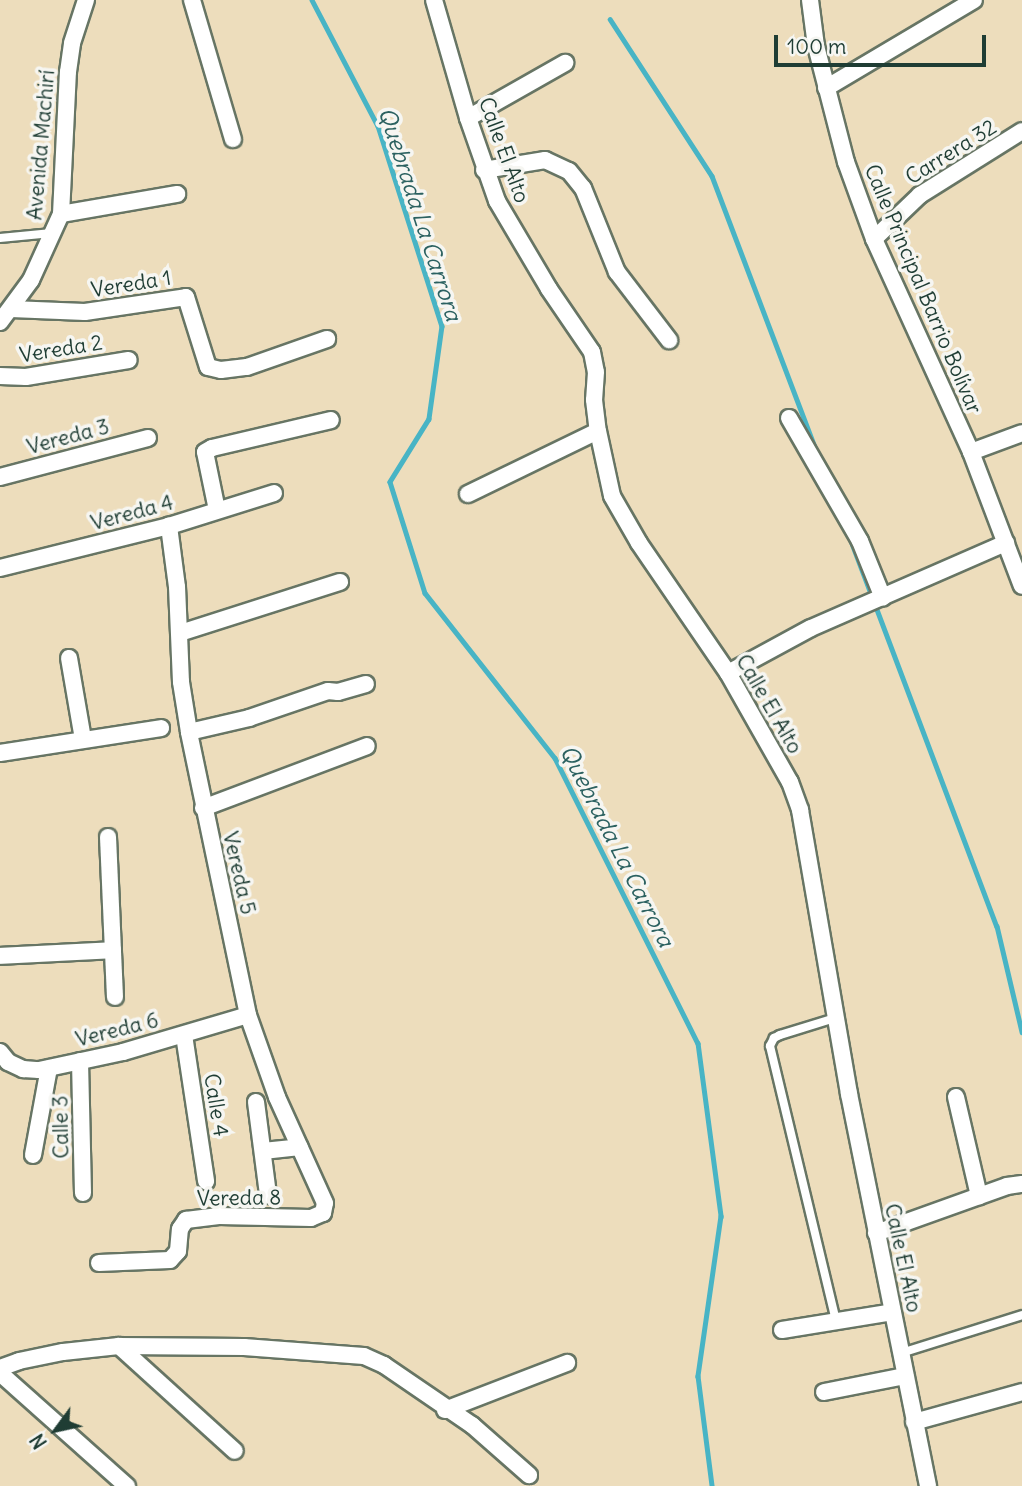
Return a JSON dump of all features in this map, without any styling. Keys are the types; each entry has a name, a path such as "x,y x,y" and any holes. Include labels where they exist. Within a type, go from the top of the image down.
{"street":[{"name":"Avenida Machirí","path":"0,322 32,280 55,233 61,214 68,72 72,43 86,0"},
{"path":"192,0 233,139"},
{"name":"Calle El Alto","path":"435,0 468,118 496,201 549,289 592,352 596,372 594,400 597,432 612,496 639,543 728,673 790,782 800,810 835,1018 928,1486"},
{"name":"Calle Principal Barrio Bolívar","path":"810,0 816,46 846,162 874,239 971,452 1022,586"},
{"path":"826,88 974,0"},
{"path":"468,118 565,63"},
{"name":"Carrera 32","path":"874,239 920,195 1022,131"},
{"path":"484,170 545,160 569,171 583,188 617,272 669,341"},
{"path":"61,214 177,194"},
{"name":"Vereda 1","path":"11,309 85,312 186,297 208,367 221,370 247,367 327,339"},
{"name":"Vereda 2","path":"0,376 26,377 129,360"},
{"path":"789,418 860,541 883,598"},
{"path":"217,510 205,452 212,447 331,420"},
{"path":"468,494 597,432"},
{"path":"971,452 1022,433"},
{"name":"Vereda 3","path":"0,477 148,438"},
{"name":"Vereda 4","path":"0,568 169,526 274,493"},
{"name":"Vereda 5","path":"169,526 180,633 181,682 189,732 248,1015 277,1097 325,1203 323,1213"},
{"path":"728,673 811,628 1006,542"},
{"path":"180,633 341,582"},
{"path":"69,659 83,739"},
{"path":"189,732 249,718 328,691 338,692 366,684"},
{"path":"0,753 161,728"},
{"path":"203,808 367,746"},
{"path":"108,837 115,997"},
{"path":"0,956 113,950"},
{"name":"Vereda 6","path":"0,1052 8,1062 23,1069 49,1068 184,1035 248,1015"},
{"name":"Calle 4","path":"184,1035 206,1181"},
{"name":"Calle 3","path":"80,1061 83,1193"},
{"path":"33,1155 49,1068"},
{"path":"956,1097 979,1196"},
{"path":"256,1102 268,1195"},
{"path":"262,1151 300,1147"},
{"path":"876,1233 1014,1185"},
{"name":"Vereda 8","path":"99,1263 170,1260 178,1251 180,1228 186,1220 219,1216 311,1218 323,1213"},
{"path":"782,1330 893,1312"},
{"path":"0,1368 41,1356 119,1346 244,1347 364,1356 384,1365 445,1410 472,1425 529,1475"},
{"path":"119,1346 235,1451"},
{"path":"445,1410 567,1363"},
{"path":"0,1373 127,1486"},
{"path":"824,1392 905,1376"},
{"path":"914,1422 1022,1392"}],"lane":[{"path":"0,238 55,233"},
{"path":"835,1018 780,1035 774,1038 770,1046 836,1321"},
{"path":"901,1353 1022,1315"}],"waterway":[{"name":"Quebrada La Carrora","path":"312,0 378,126 442,326 429,419 390,482 425,593 555,758 698,1043 721,1216 698,1376 712,1486"},
{"path":"610,19 712,176 818,455"},
{"path":"850,538 997,926 1022,1032"}]}
